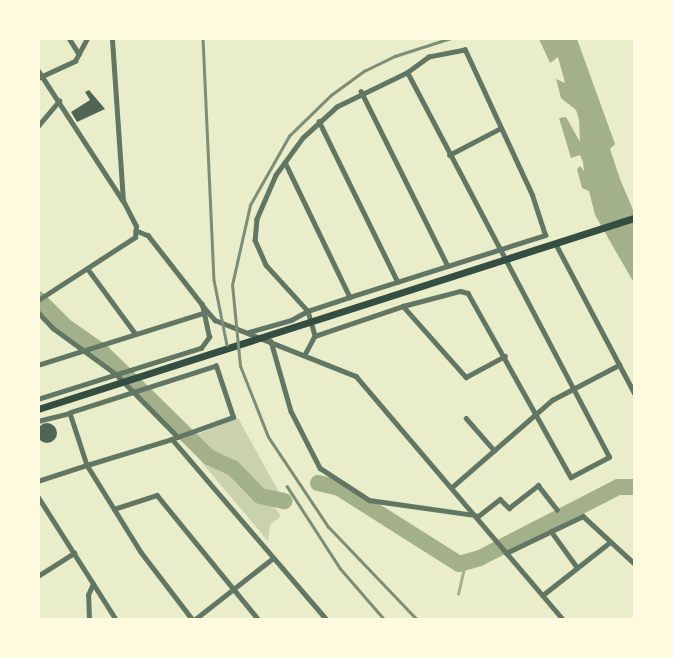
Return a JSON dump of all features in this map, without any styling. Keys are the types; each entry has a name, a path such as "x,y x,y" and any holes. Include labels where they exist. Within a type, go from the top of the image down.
{"highway":[{"path":"38,410 556,246 635,218"}],"street":[{"path":"69,38 79,54"},
{"path":"41,78 75,61 87,38"},
{"path":"112,38 123,201"},
{"path":"249,332 308,311 350,297 545,235 532,195 499,130 465,50 429,57 407,73 361,92 319,121 284,161 257,219 255,240 266,265 308,311 315,336"},
{"path":"38,70 123,201 136,231 148,236 215,320 306,353 356,376 564,620"},
{"path":"306,353 315,336 402,306 460,291 468,293 571,477 609,457 497,251 407,73"},
{"path":"361,92 448,266"},
{"path":"38,126 59,101"},
{"path":"319,121 398,282"},
{"path":"449,155 499,130"},
{"path":"284,161 350,297"},
{"path":"41,299 126,246 136,231"},
{"path":"556,246 635,393"},
{"path":"89,269 135,333"},
{"path":"38,398 201,348 209,337 202,304"},
{"path":"402,306 466,377 505,356"},
{"path":"38,312 117,374 134,392 176,438 327,620"},
{"path":"38,365 203,313"},
{"path":"271,340 291,411 320,468 369,500 476,516 500,499 509,508 538,485 557,509"},
{"path":"451,488 536,414 571,388 620,365"},
{"path":"38,421 216,366 233,417 176,438 38,481"},
{"path":"70,413 87,465 114,509 193,620 273,558"},
{"path":"466,418 494,450"},
{"path":"114,509 157,495 259,620"},
{"path":"38,497 116,620"},
{"path":"504,551 583,516 635,563"},
{"path":"551,531 577,567"},
{"path":"544,594 610,542"},
{"path":"38,576 74,553"},
{"path":"89,620 88,595 93,584"}],"shaded area":[{"path":"539,39 577,39 615,144 610,149 634,212 634,283 595,215 589,191 582,188 577,169 580,166 584,171 583,162 580,155 571,158 559,118 566,117 580,142 579,119 576,110 561,98 556,79 565,83 558,57 550,63"},
{"path":"238,418 281,496 274,507 281,516 270,525 268,541 183,440"}],"building":[{"path":"89,90 105,109 77,122 71,112 90,100 85,92"},
{"path":"47,423 54,426 57,433 54,440 47,443 40,440 37,433 40,426"}],"waterway":[{"path":"38,299 65,326 102,352 209,457 233,468 260,496 284,501"},
{"path":"318,483 339,488 459,564 480,558 618,487 634,487"},
{"path":"458,594 465,563"}],"railway":[{"path":"203,38 214,280 227,345"},
{"path":"417,620 328,527 268,437 240,366 232,285 250,205 289,136 331,95 364,71 395,56 451,38"},
{"path":"287,486 340,568 385,620"}]}
